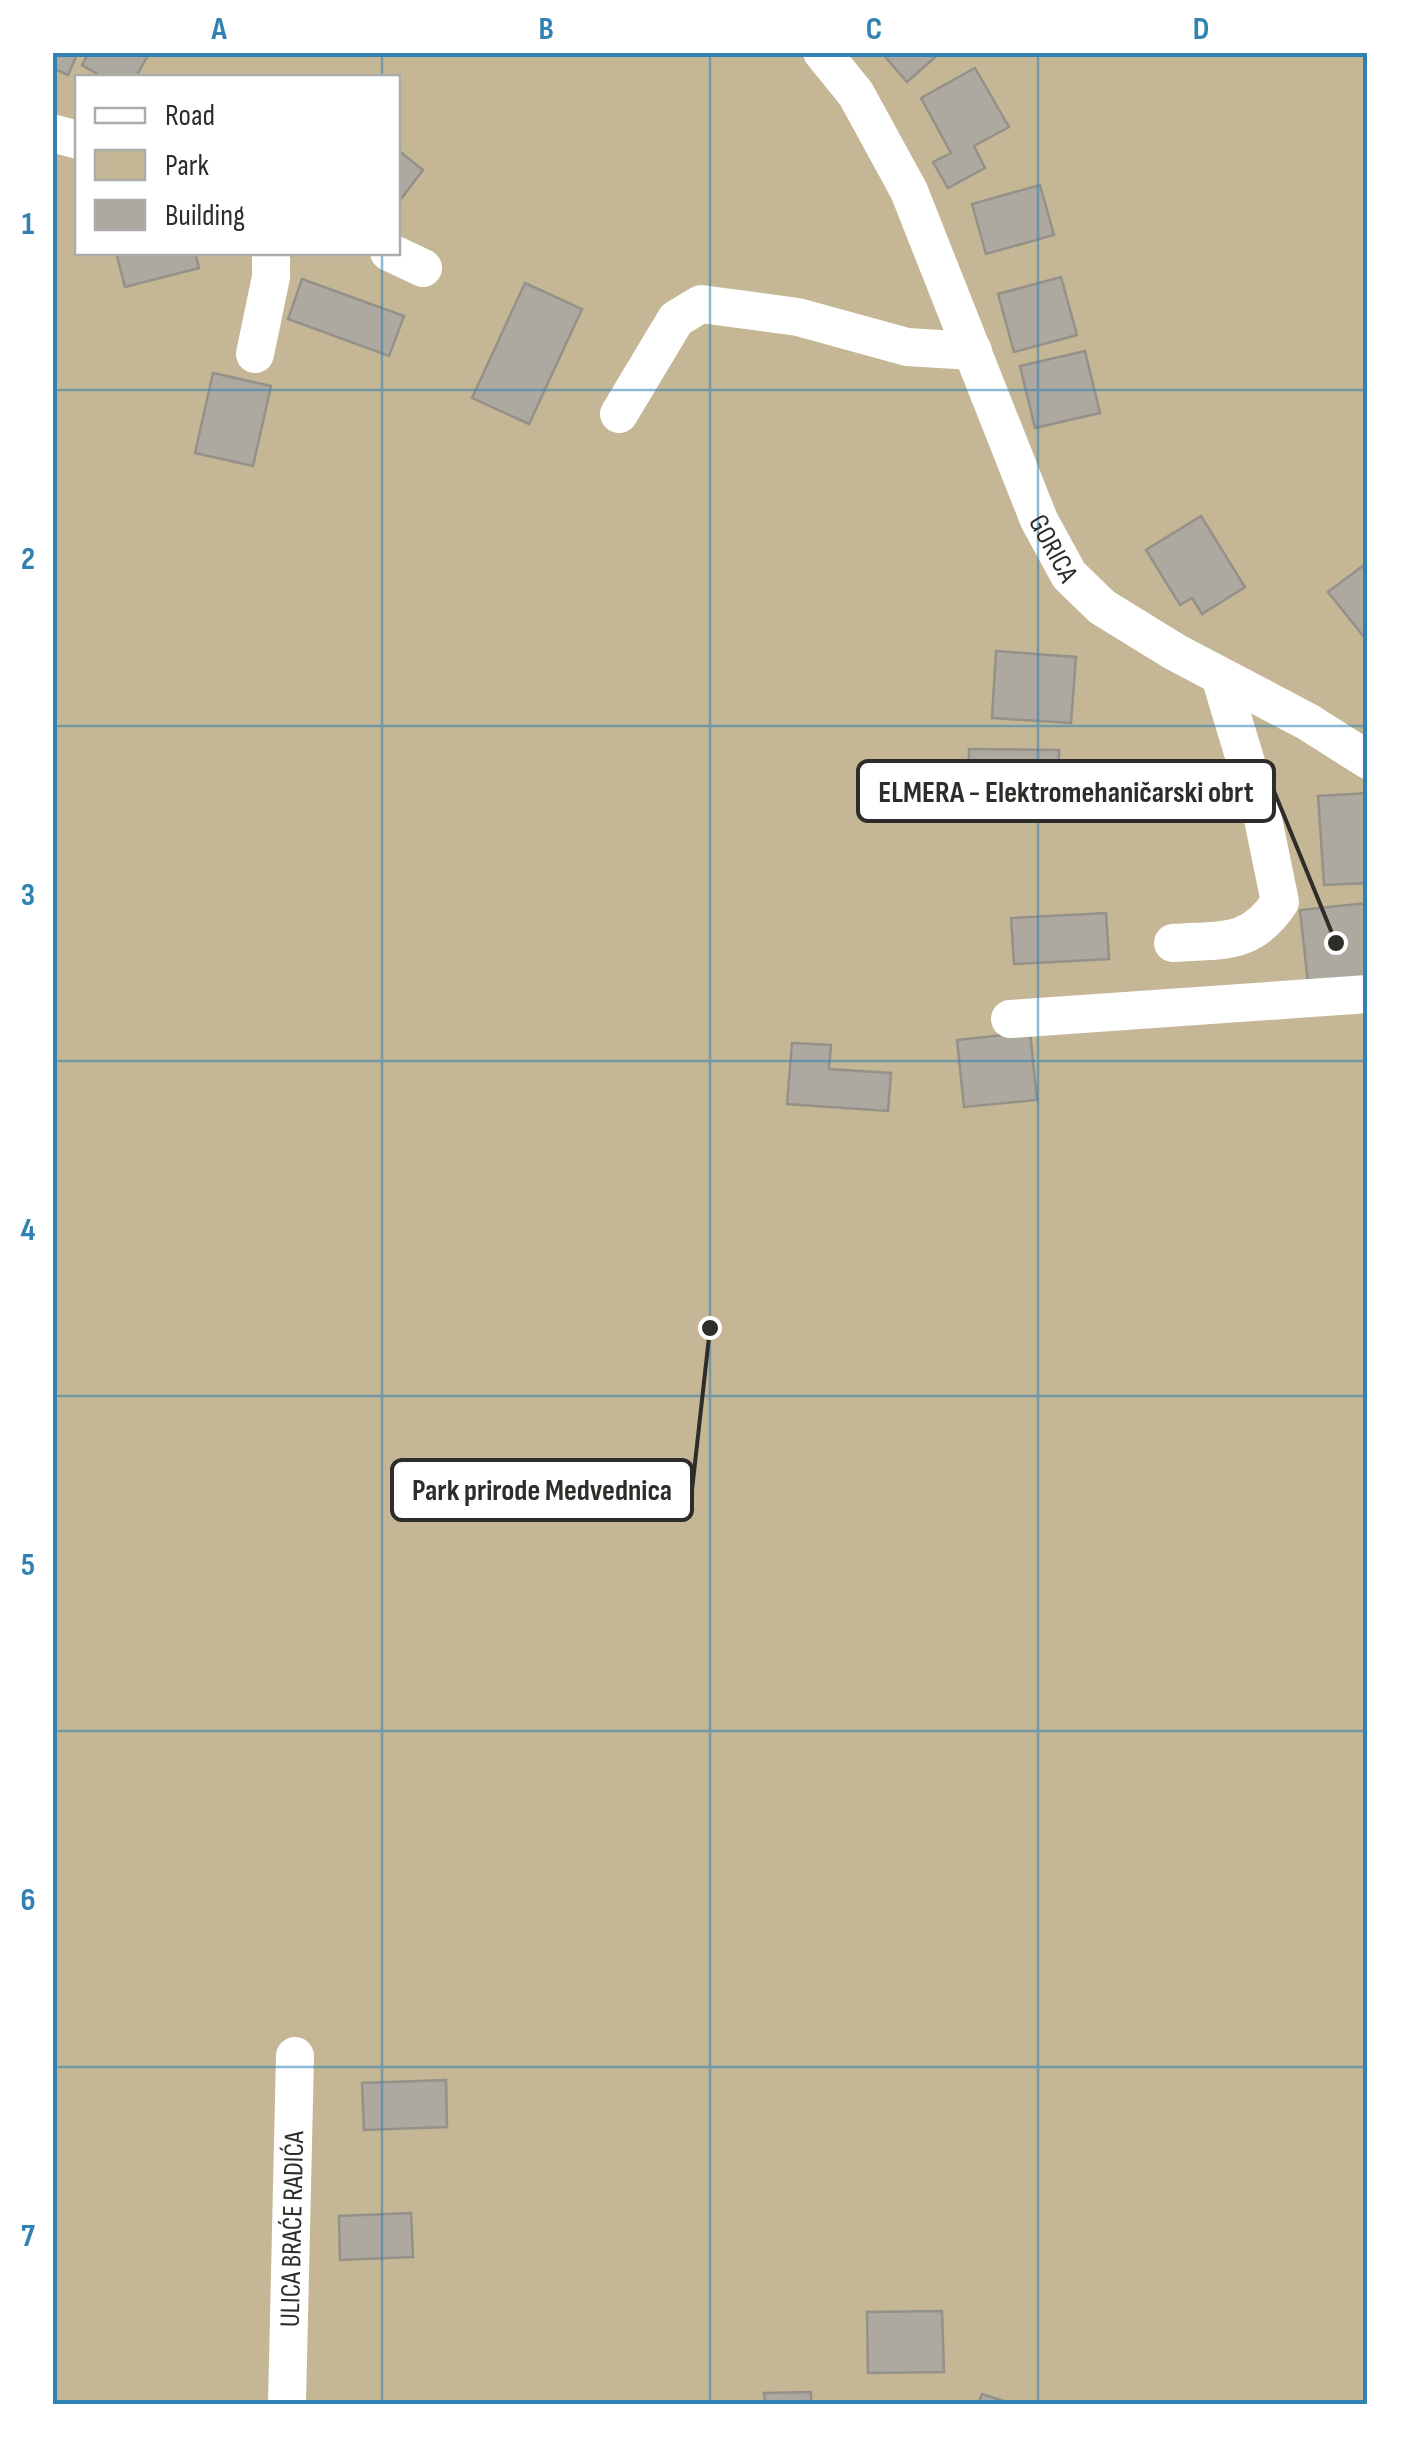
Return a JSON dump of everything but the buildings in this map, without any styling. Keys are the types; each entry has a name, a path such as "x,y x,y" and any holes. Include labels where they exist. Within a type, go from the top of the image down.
{"street":[{"name":"GORICA","path":"822,52 856,94 909,191 1038,520 1068,576 1102,607 1308,722 1368,760"},
{"path":"255,354 271,276 271,255"},
{"path":"619,414 676,320 701,304 798,317 907,347 974,351"},
{"path":"1173,943 1243,937 1265,924 1280,902 1263,818 1220,676"},
{"path":"1010,1019 1368,994"},
{"name":"ULICA BRAĆE RADIĆA","path":"287,2404 295,2056"}],"green space":[{"path":"52,53 1367,53 1367,2404 53,2404"}],"place":[{"name":"ELMERA - Elektromehaničarski obrt","path":"1336,943"},
{"name":"Park prirode Medvednica","path":"710,1328"}]}
